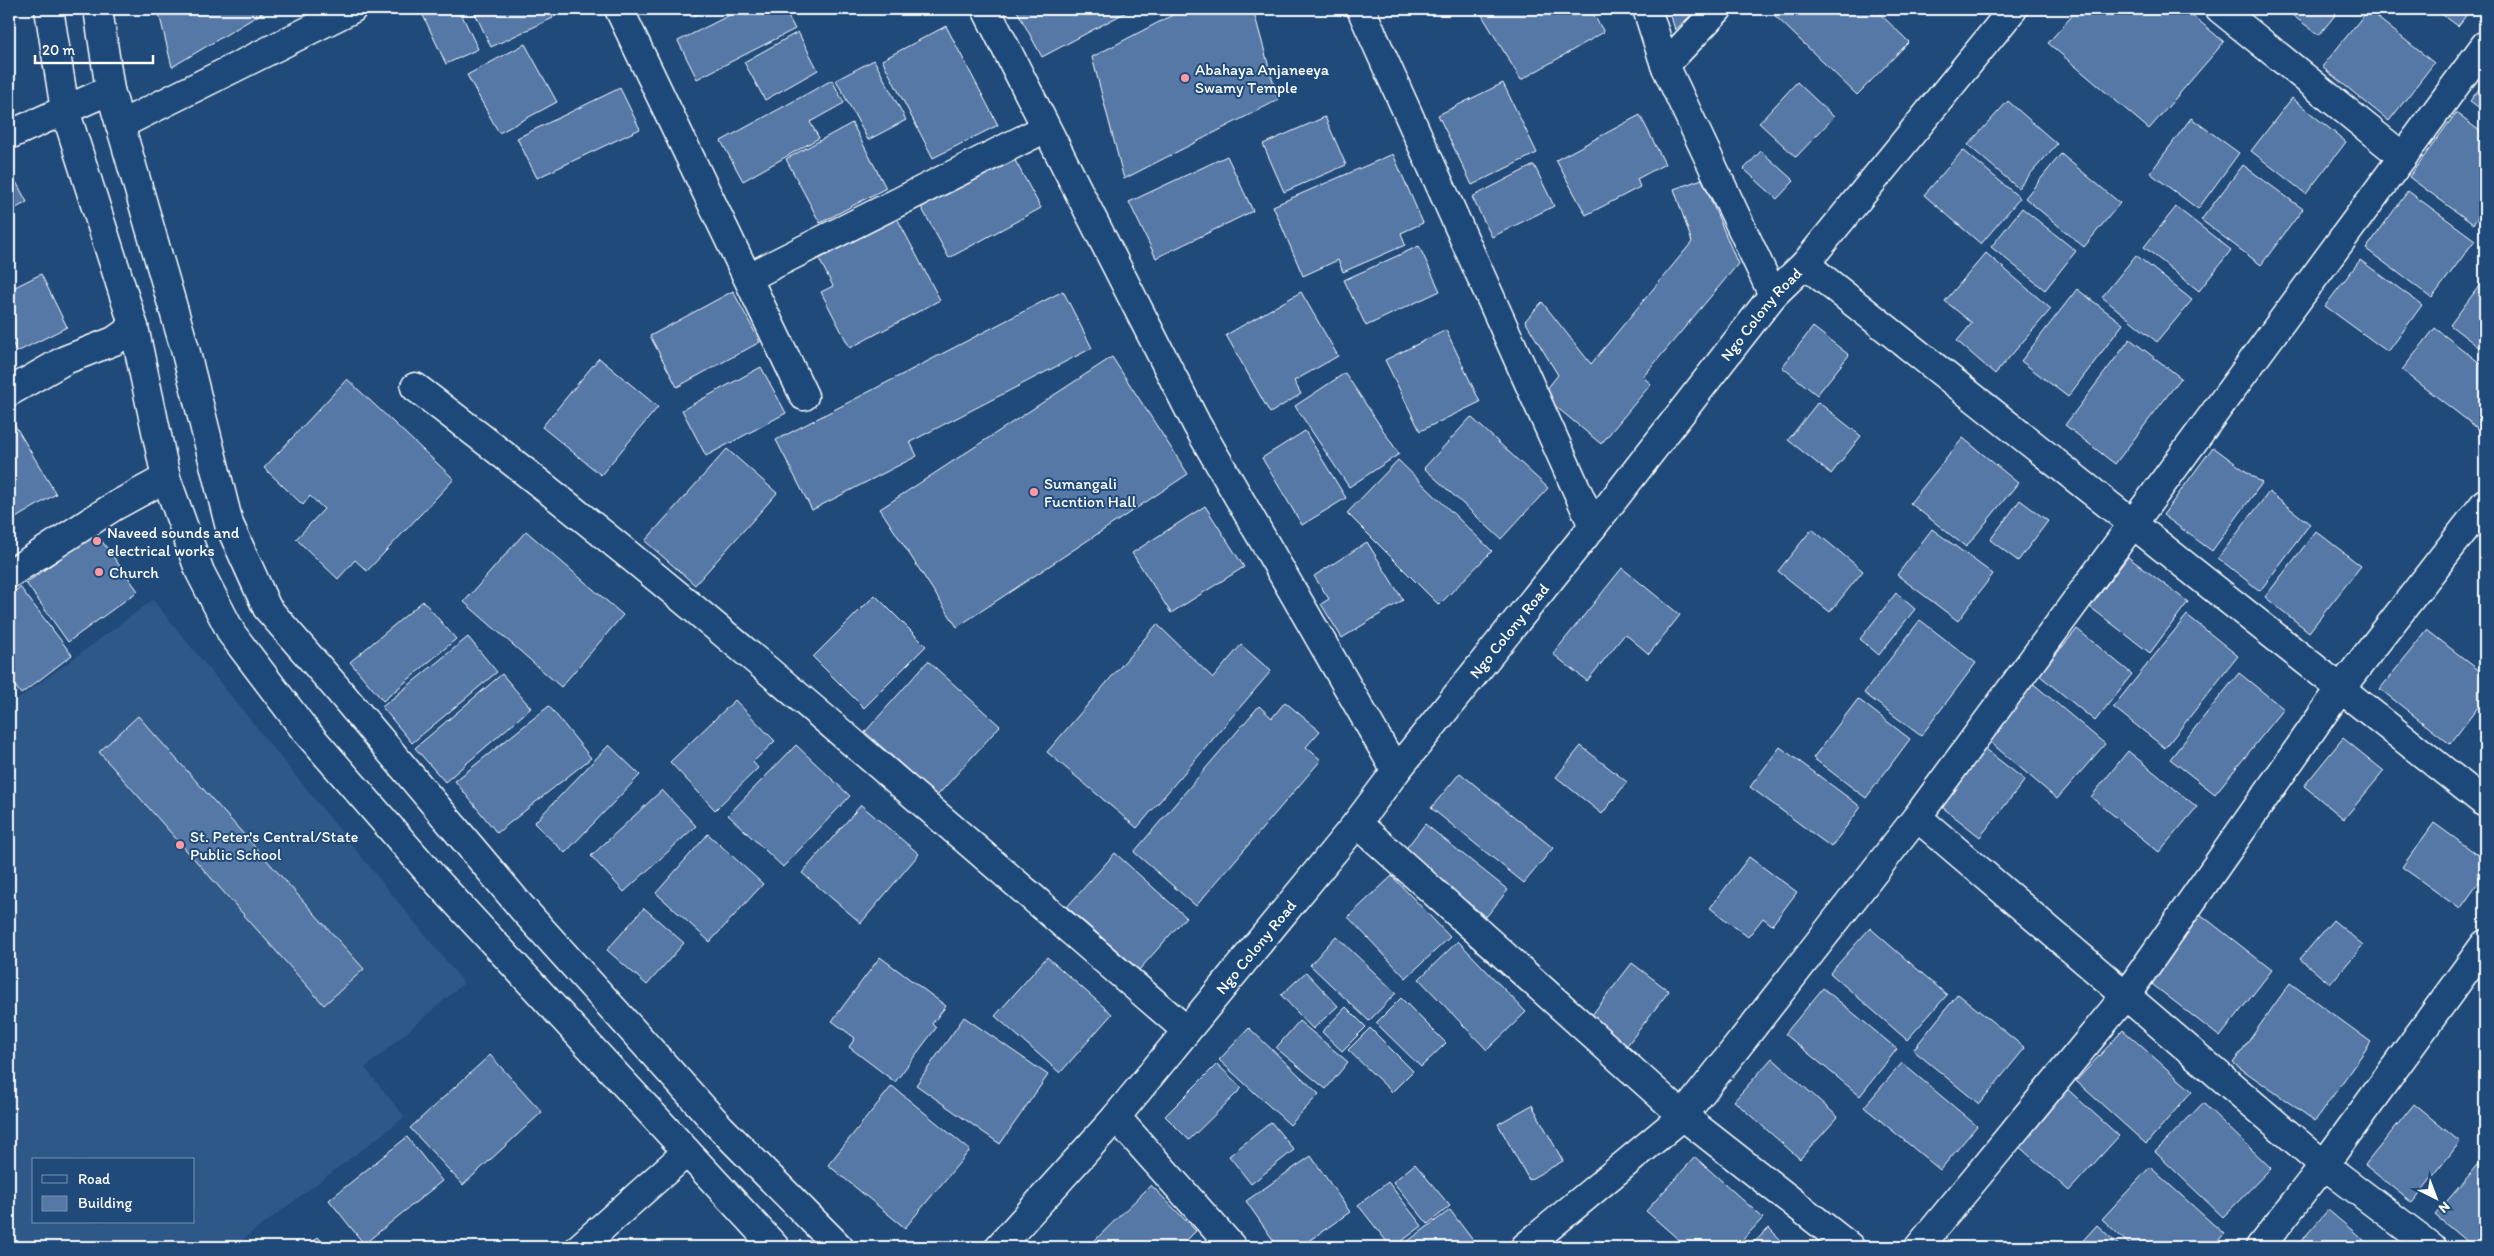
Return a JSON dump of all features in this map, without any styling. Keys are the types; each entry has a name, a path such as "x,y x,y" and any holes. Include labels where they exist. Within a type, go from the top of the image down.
{"street":[{"path":"49,9 66,110 134,327 166,478 200,572 232,634 304,729 433,876 775,1247"},
{"path":"98,9 110,90 185,350 229,524 267,608 522,908 719,1126 839,1247"},
{"path":"120,125 352,9"},
{"path":"619,9 749,277 804,396"},
{"path":"986,9 1197,425 1396,771"},
{"path":"1647,9 1665,65 1773,296"},
{"path":"1665,65 1718,9"},
{"name":"Ngo Colony Road","path":"999,1247 1116,1116 1357,823 1396,771 1594,526 1773,296 1806,264 2012,9"},
{"path":"2220,9 2403,156"},
{"path":"1368,11 1594,526"},
{"path":"1525,1247 1683,1116 1917,817 2485,45"},
{"path":"9,135 110,90"},
{"path":"749,277 1046,128"},
{"path":"1806,264 2485,803"},
{"path":"9,392 65,360 114,342 134,327"},
{"path":"415,386 496,448 759,664 1186,1030"},
{"path":"9,574 114,508 166,478"},
{"path":"1919,1247 2126,996 2341,688 2485,503"},
{"path":"1917,817 2324,1166 2432,1247"},
{"path":"1357,823 1683,1116 1850,1247"},
{"path":"2260,1247 2324,1166 2485,944"},
{"path":"1116,1116 1232,1247"},
{"path":"580,1247 687,1152"}],"shaded area":[{"name":"St. Peter's Central/State Public School","path":"153,600 464,983 365,1068 405,1117 233,1247 9,1247 9,706"}],"building":[{"path":"158,9 269,9 172,67"},
{"path":"427,9 459,9 478,49 446,64 421,11"},
{"path":"473,9 549,9 553,18 491,47"},
{"path":"687,9 707,9 691,17"},
{"path":"742,9 784,9 795,29 697,79 678,41"},
{"path":"1016,9 1132,9 1042,57"},
{"name":"Abahaya Anjaneeya Swamy Temple","path":"1184,9 1253,9 1278,100 1124,179 1092,57"},
{"path":"1485,9 1590,9 1604,32 1521,80 1480,12"},
{"path":"1669,9 1698,9 1675,30"},
{"path":"1768,9 1875,9 1909,42 1857,95"},
{"path":"2078,9 2185,9 2224,42 2149,129 2048,43"},
{"path":"2284,9 2340,9 2319,35"},
{"path":"2435,9 2471,9 2458,26"},
{"path":"2368,10 2434,63 2389,121 2322,67"},
{"path":"946,26 998,125 933,158 882,60"},
{"path":"798,32 818,70 765,100 744,62"},
{"path":"525,44 557,102 499,133 467,75"},
{"path":"874,60 906,120 868,140 836,80"},
{"path":"832,80 844,103 810,122 819,138 743,181 721,141"},
{"path":"2485,81 2485,112 2470,101"},
{"path":"1797,82 1834,117 1796,157 1759,123"},
{"path":"1503,83 1537,153 1472,185 1438,115"},
{"path":"620,88 640,129 537,178 517,138"},
{"path":"2292,98 2346,142 2306,194 2251,151"},
{"path":"2008,101 2057,144 2018,188 1968,145"},
{"path":"2456,113 2485,135 2485,208 2473,224 2409,177"},
{"path":"1640,115 1665,164 1637,179 1640,187 1586,215 1556,160"},
{"path":"1325,117 1346,165 1284,192 1263,144"},
{"path":"2191,118 2239,153 2198,209 2150,173"},
{"path":"852,123 886,188 820,223 786,159"},
{"path":"1963,150 2020,198 1981,244 1924,195"},
{"path":"1761,151 1794,181 1777,199 1744,169"},
{"path":"1393,154 1423,223 1401,233 1405,245 1343,272 1338,260 1303,276 1273,206"},
{"path":"2061,154 2120,203 2084,247 2025,198"},
{"path":"1012,155 1041,208 949,258 920,205"},
{"path":"1227,156 1253,211 1156,258 1129,202"},
{"path":"1534,165 1554,206 1492,237 1472,197"},
{"path":"2243,165 2303,209 2261,265 2201,220"},
{"path":"9,169 27,202 9,212"},
{"path":"1702,179 1738,264 1643,377 1651,384 1601,444 1542,395 1558,375 1525,321 1542,302 1591,364 1692,242 1674,189"},
{"path":"2408,191 2475,240 2432,298 2366,249"},
{"path":"2176,207 2231,250 2199,291 2144,247"},
{"path":"2022,208 2076,251 2045,290 1991,247"},
{"path":"897,218 940,300 850,348 821,292 833,286 819,259"},
{"path":"1419,246 1440,291 1366,326 1344,280"},
{"path":"1986,253 2051,309 1995,374 1957,341 1972,323 1945,301"},
{"path":"2136,255 2192,300 2157,342 2102,297"},
{"path":"2360,260 2422,305 2388,352 2325,306"},
{"path":"41,274 67,327 17,352 9,337 9,290"},
{"path":"2485,278 2485,352 2450,325"},
{"path":"2077,289 2123,324 2068,397 2021,361"},
{"path":"733,291 760,342 677,387 650,336"},
{"path":"1063,291 1092,348 910,442 917,456 812,510 776,440"},
{"path":"1301,292 1338,356 1294,381 1301,394 1270,413 1226,335"},
{"path":"1813,327 1849,355 1817,395 1782,367"},
{"path":"2435,328 2485,367 2485,434 2402,370"},
{"path":"1446,330 1480,402 1420,431 1385,360"},
{"path":"2130,339 2181,378 2115,464 2065,425"},
{"name":"Sumangali Fucntion Hall","path":"1112,357 1188,474 957,627 880,509"},
{"path":"599,358 658,407 601,475 542,427"},
{"path":"761,367 786,413 706,456 682,410"},
{"path":"1345,373 1399,454 1349,487 1295,406"},
{"path":"347,379 454,479 367,571 355,560 338,579 296,539 324,509 310,496 303,505 264,468"},
{"path":"1818,402 1861,436 1831,474 1788,440"},
{"path":"1471,417 1548,488 1501,539 1424,468"},
{"path":"9,418 56,494 9,522"},
{"path":"1305,431 1346,498 1302,525 1262,458"},
{"path":"1963,438 2018,483 1966,547 1910,503"},
{"path":"2213,447 2262,483 2212,551 2163,515"},
{"path":"727,449 777,493 695,585 645,541"},
{"path":"1398,460 1492,551 1439,605 1347,513"},
{"path":"2269,492 2310,524 2260,591 2218,558"},
{"path":"2020,500 2048,521 2018,561 1990,540"},
{"path":"1205,506 1244,567 1171,613 1132,553"},
{"path":"1812,529 1863,571 1830,612 1778,571"},
{"path":"1932,529 1993,574 1958,621 1897,575"},
{"path":"526,531 623,615 561,687 464,602"},
{"path":"2316,531 2361,566 2309,632 2265,597"},
{"path":"96,533 138,591 68,642 26,583"},
{"path":"1367,542 1403,600 1342,638 1321,604 1329,599 1314,576"},
{"path":"2128,557 2188,602 2150,653 2090,607"},
{"path":"1622,568 1680,615 1649,654 1625,634 1587,681 1553,654"},
{"path":"20,587 72,655 21,694 9,678 9,596"},
{"path":"1896,593 1915,609 1879,655 1860,639"},
{"path":"875,595 926,646 864,708 813,657"},
{"path":"423,601 456,639 383,701 350,662"},
{"path":"2187,615 2238,656 2165,748 2113,707"},
{"path":"1920,620 1976,663 1921,736 1864,693"},
{"path":"1157,624 1213,678 1241,645 1271,671 1137,828 1047,752"},
{"path":"2077,629 2132,674 2095,721 2039,675"},
{"path":"2427,630 2485,675 2485,698 2450,744 2380,689"},
{"path":"468,637 497,672 412,743 382,707"},
{"path":"928,661 1000,726 937,796 865,732"},
{"path":"2239,673 2284,709 2215,794 2170,759"},
{"path":"502,674 531,708 445,782 415,748"},
{"path":"2030,681 2105,744 2057,799 1983,736"},
{"path":"1858,699 1910,739 1866,798 1813,758"},
{"path":"735,700 775,741 753,762 758,768 715,810 670,762"},
{"path":"1285,702 1320,731 1306,747 1321,760 1196,906 1134,852 1259,706 1272,718"},
{"path":"549,706 591,758 497,833 455,781"},
{"path":"138,716 364,969 324,1005 99,752"},
{"path":"2343,738 2384,771 2344,819 2304,786"},
{"path":"609,745 640,775 565,853 534,823"},
{"path":"796,745 850,796 783,867 728,815"},
{"path":"1581,746 1627,782 1602,814 1556,777"},
{"path":"1981,746 2025,780 1980,837 1937,803"},
{"path":"1780,747 1861,807 1831,847 1750,787"},
{"path":"2128,751 2197,807 2159,852 2091,797"},
{"path":"1460,773 1553,848 1524,883 1431,808"},
{"path":"662,790 696,826 624,892 591,856"},
{"path":"861,805 919,854 861,923 802,873"},
{"path":"2434,823 2485,860 2485,874 2460,909 2402,867"},
{"path":"1425,824 1508,890 1486,917 1404,851"},
{"path":"708,834 763,884 710,942 656,893"},
{"path":"1115,853 1186,917 1139,970 1067,907"},
{"path":"1749,857 1797,892 1772,925 1763,918 1748,937 1710,908"},
{"path":"1392,876 1450,937 1406,978 1348,917"},
{"path":"644,908 684,943 647,985 607,950"},
{"path":"2200,914 2272,970 2220,1037 2148,981"},
{"path":"2333,920 2363,945 2330,984 2300,959"},
{"path":"1870,928 1947,995 1907,1040 1830,973"},
{"path":"1336,936 1396,993 1369,1021 1310,965"},
{"path":"1458,941 1526,1012 1487,1050 1419,979"},
{"path":"880,957 946,1006 932,1024 936,1028 895,1082 849,1047 855,1038 832,1021"},
{"path":"1047,957 1112,1014 1060,1073 995,1016"},
{"path":"1632,963 1669,991 1625,1048 1588,1020"},
{"path":"1306,972 1338,1006 1313,1029 1281,995"},
{"path":"2290,983 2371,1042 2315,1121 2233,1063"},
{"path":"1823,988 1897,1049 1860,1096 1785,1034"},
{"path":"1958,994 2025,1048 1979,1104 1913,1050"},
{"path":"1401,998 1446,1043 1421,1067 1376,1023"},
{"path":"1346,1007 1366,1027 1342,1051 1322,1032"},
{"path":"964,1017 1048,1075 1000,1144 916,1085"},
{"path":"1299,1021 1348,1062 1326,1089 1276,1048"},
{"path":"1249,1028 1319,1094 1290,1125 1219,1060"},
{"path":"1370,1028 1413,1071 1392,1092 1348,1050"},
{"path":"2123,1030 2192,1091 2146,1144 2076,1081"},
{"path":"490,1055 542,1112 463,1185 410,1128"},
{"path":"1772,1058 1838,1117 1800,1159 1734,1101"},
{"path":"1902,1063 1977,1126 1940,1170 1864,1107"},
{"path":"1217,1064 1242,1088 1189,1140 1165,1116"},
{"path":"892,1086 970,1150 905,1228 828,1165"},
{"path":"2065,1087 2119,1136 2069,1191 2015,1143"},
{"path":"2203,1103 2271,1168 2223,1217 2155,1152"},
{"path":"2414,1104 2460,1142 2412,1203 2365,1165"},
{"path":"1532,1105 1563,1161 1529,1180 1498,1124"},
{"path":"1271,1122 1294,1150 1251,1184 1229,1156"},
{"path":"407,1137 442,1181 364,1244 329,1200"},
{"path":"1311,1156 1350,1212 1300,1247 1278,1247 1246,1201"},
{"path":"1695,1157 1763,1218 1736,1247 1687,1247 1646,1211"},
{"path":"2484,1158 2485,1247 2473,1247 2435,1215"},
{"path":"1415,1164 1450,1206 1428,1224 1393,1182"},
{"path":"2150,1167 2224,1234 2213,1247 2132,1247 2102,1219"},
{"path":"1388,1182 1422,1226 1394,1247 1391,1247 1358,1205"},
{"path":"1151,1185 1196,1231 1180,1247 1088,1247"},
{"path":"1450,1210 1478,1247 1400,1247"},
{"path":"2328,1210 2372,1247 2296,1247"},
{"path":"2097,1225 2121,1247 2077,1247"},
{"path":"1769,1228 1788,1247 1749,1247"},
{"path":"318,1237 327,1247 307,1247"}],"place":[{"name":"Abahaya Anjaneeya Swamy Temple","path":"1185,78"},
{"name":"Sumangali Fucntion Hall","path":"1034,492"},
{"name":"Naveed sounds and electrical works","path":"97,541"},
{"name":"Church","path":"99,572"},
{"name":"St. Peter's Central/State Public School","path":"180,845"}]}
